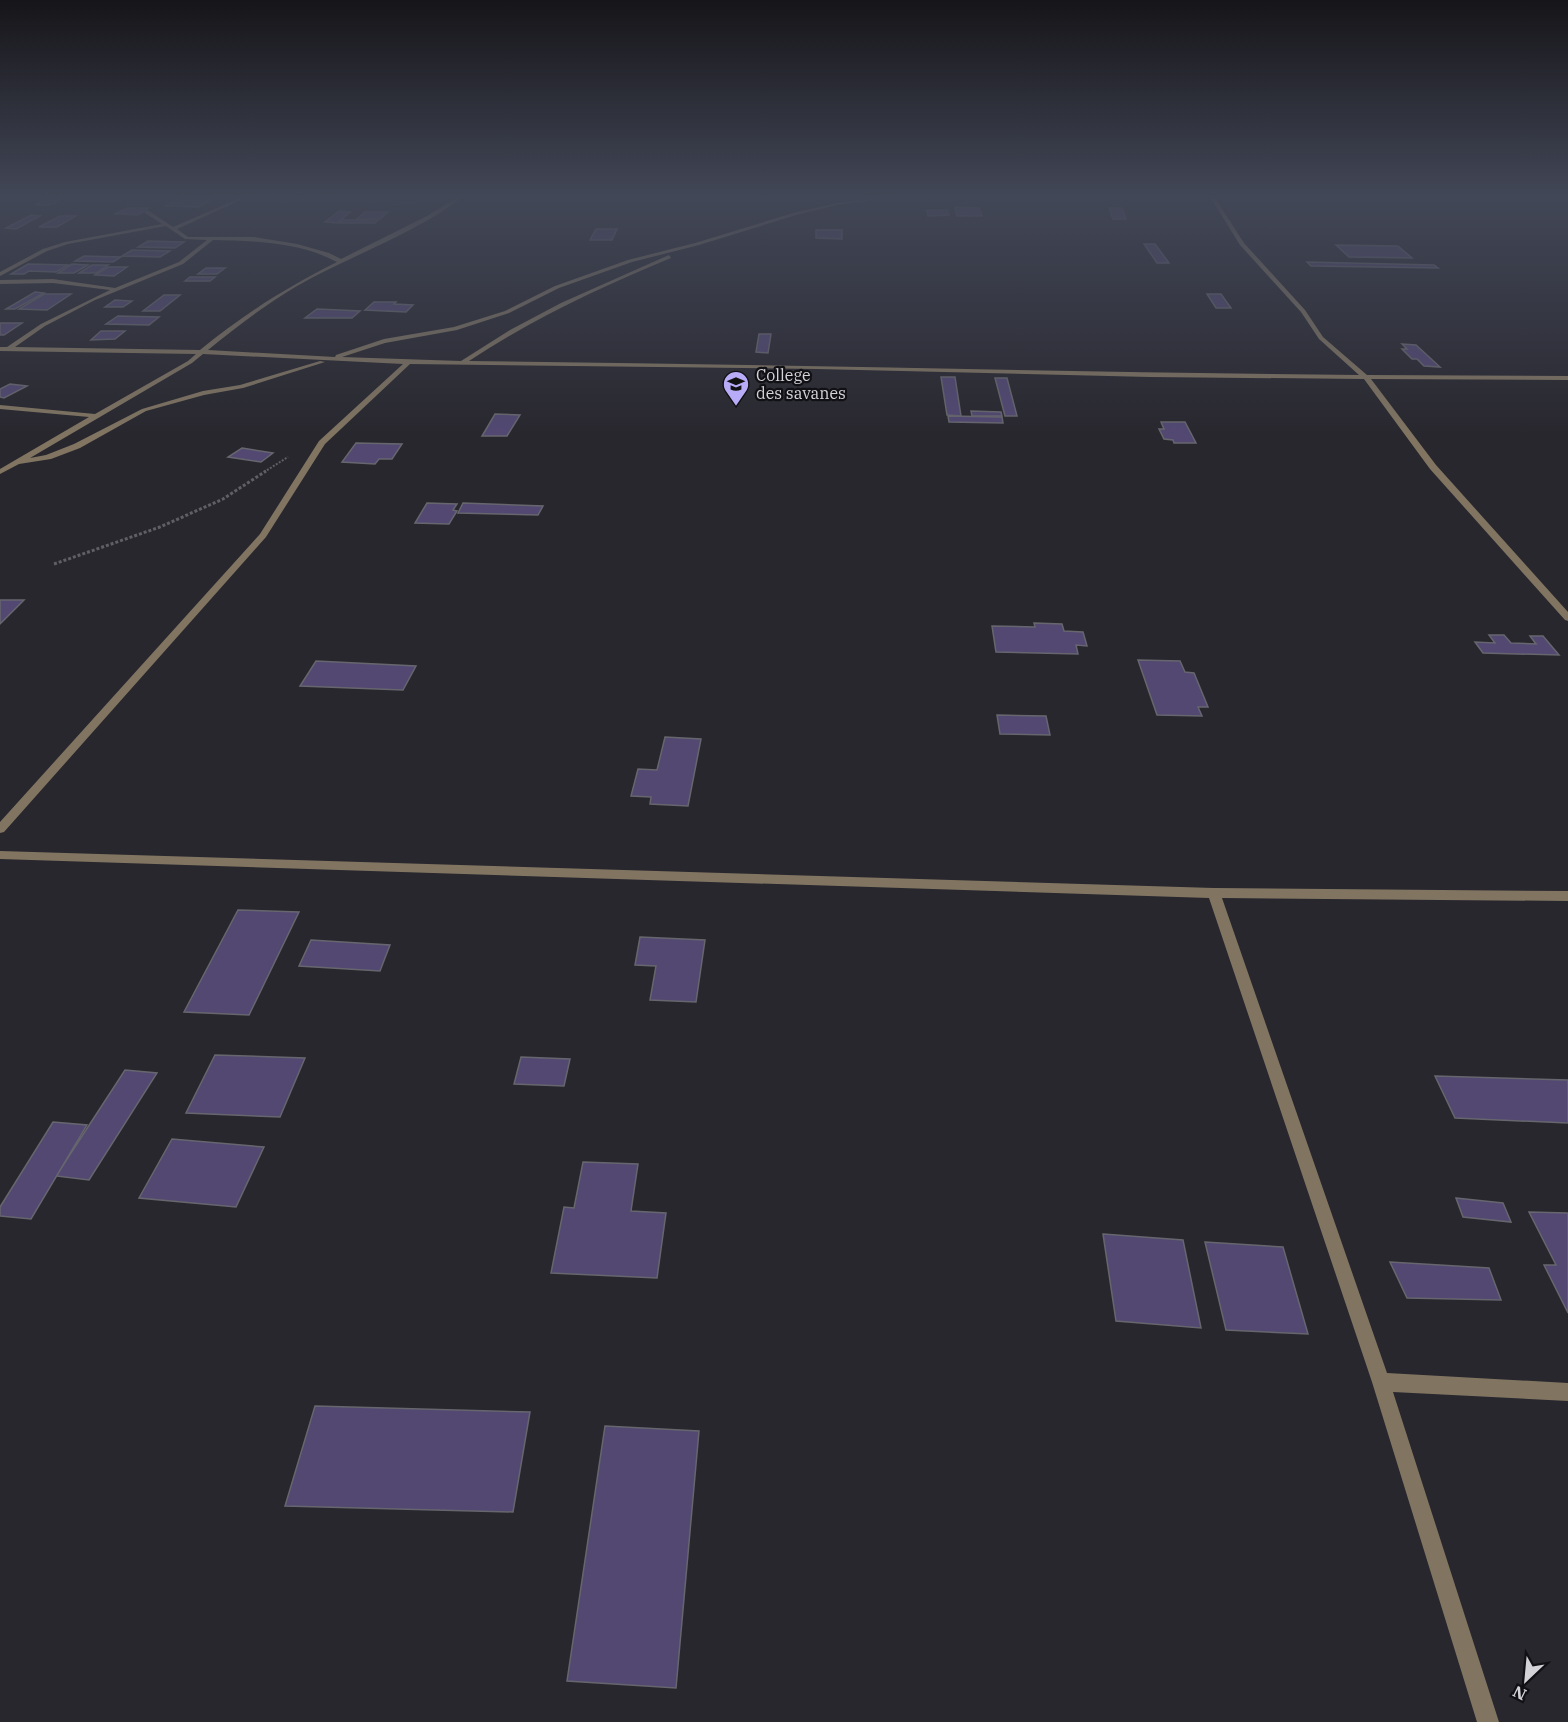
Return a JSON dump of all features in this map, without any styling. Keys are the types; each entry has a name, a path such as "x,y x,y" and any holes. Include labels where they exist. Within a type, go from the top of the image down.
{"street":[{"path":"9,350 44,325 114,289 149,275"},
{"path":"0,472 180,367 238,322 295,285 315,275"},
{"path":"19,462 48,457 77,446 144,410 203,393 241,387 384,341 455,329 507,312 558,287 590,275"},
{"path":"463,362 489,344 569,301 627,275"},
{"path":"1271,275 1303,311 1322,338 1366,377 1433,467 1568,618"},
{"path":"0,282 53,281 114,289"},
{"path":"0,349 201,352 408,362 817,367 1150,375 1568,378"},
{"path":"0,829 263,535 322,443 408,362"},
{"path":"0,407 96,416"},
{"path":"0,855 1214,893 1568,896"},
{"path":"1214,893 1381,1382 1488,1722"},
{"path":"1381,1382 1568,1392"}],"path":[{"path":"54,564 160,527 223,499 293,454 322,443"}],"building":[{"path":"190,277 215,277 210,281 185,281"},
{"path":"35,292 44,293 15,309 6,309"},
{"path":"44,294 71,294 47,310 19,309"},
{"path":"1207,294 1221,294 1231,308 1216,308"},
{"path":"164,295 180,295 160,311 143,311"},
{"path":"115,300 132,301 123,307 105,307"},
{"path":"374,302 413,305 406,312 365,310"},
{"path":"317,309 360,311 352,318 305,318"},
{"path":"118,316 159,317 149,325 106,324"},
{"path":"0,323 22,323 4,335 0,335"},
{"path":"101,331 125,331 115,339 91,340"},
{"path":"759,334 771,334 768,353 756,352"},
{"path":"1402,344 1416,345 1440,367 1424,366 1417,359 1412,359 1402,349 1407,349"},
{"path":"941,377 955,377 961,416 947,415"},
{"path":"995,378 1007,378 1017,416 1005,416"},
{"path":"10,384 27,386 4,398 0,397 0,389"},
{"path":"971,411 1001,412 1002,416 972,416"},
{"path":"495,414 520,415 507,436 482,436"},
{"path":"948,416 1002,417 1003,423 949,422"},
{"path":"1161,422 1185,422 1196,443 1174,443 1173,440 1164,439 1159,429 1164,429"},
{"path":"356,443 402,444 392,459 379,459 375,464 342,462"},
{"path":"242,448 273,453 261,462 228,457"},
{"path":"427,503 457,504 453,510 457,511 449,524 415,523"},
{"path":"463,503 543,506 538,515 458,513"},
{"path":"0,600 24,600 0,624"},
{"path":"1034,623 1062,624 1064,631 1083,632 1087,646 1076,645 1078,654 996,652 992,626 1035,627"},
{"path":"1489,635 1504,635 1511,643 1536,644 1530,636 1543,636 1559,655 1483,653 1475,642 1495,643"},
{"path":"1138,660 1180,661 1185,672 1194,673 1208,707 1198,707 1202,716 1157,715"},
{"path":"316,661 416,666 403,690 300,686"},
{"path":"997,715 1046,716 1050,735 1000,734"},
{"path":"665,737 701,739 688,806 650,804 651,797 631,796 638,769 657,770"},
{"path":"238,910 299,912 249,1015 184,1012"},
{"path":"640,937 705,940 696,1002 650,1000 656,966 635,965"},
{"path":"311,940 390,945 380,971 299,966"},
{"path":"215,1055 305,1058 280,1117 186,1113"},
{"path":"521,1057 570,1059 564,1086 514,1084"},
{"path":"125,1070 157,1073 89,1180 56,1176"},
{"path":"1435,1076 1568,1080 1568,1123 1455,1118"},
{"path":"53,1122 87,1125 31,1219 0,1216 0,1207"},
{"path":"172,1139 264,1147 236,1207 139,1198"},
{"path":"583,1162 638,1164 631,1211 666,1213 657,1278 551,1273 564,1207 574,1208"},
{"path":"1456,1198 1503,1203 1511,1222 1463,1217"},
{"path":"1529,1212 1568,1213 1568,1313 1544,1265 1556,1265"},
{"path":"1103,1234 1183,1240 1201,1328 1116,1321"},
{"path":"1205,1242 1283,1247 1308,1334 1226,1330"},
{"path":"1390,1262 1489,1268 1501,1300 1407,1298"},
{"path":"315,1406 530,1412 513,1512 285,1506"},
{"path":"605,1426 699,1431 676,1688 567,1681"}],"place":[{"name":"College des savanes","path":"736,407"}]}
